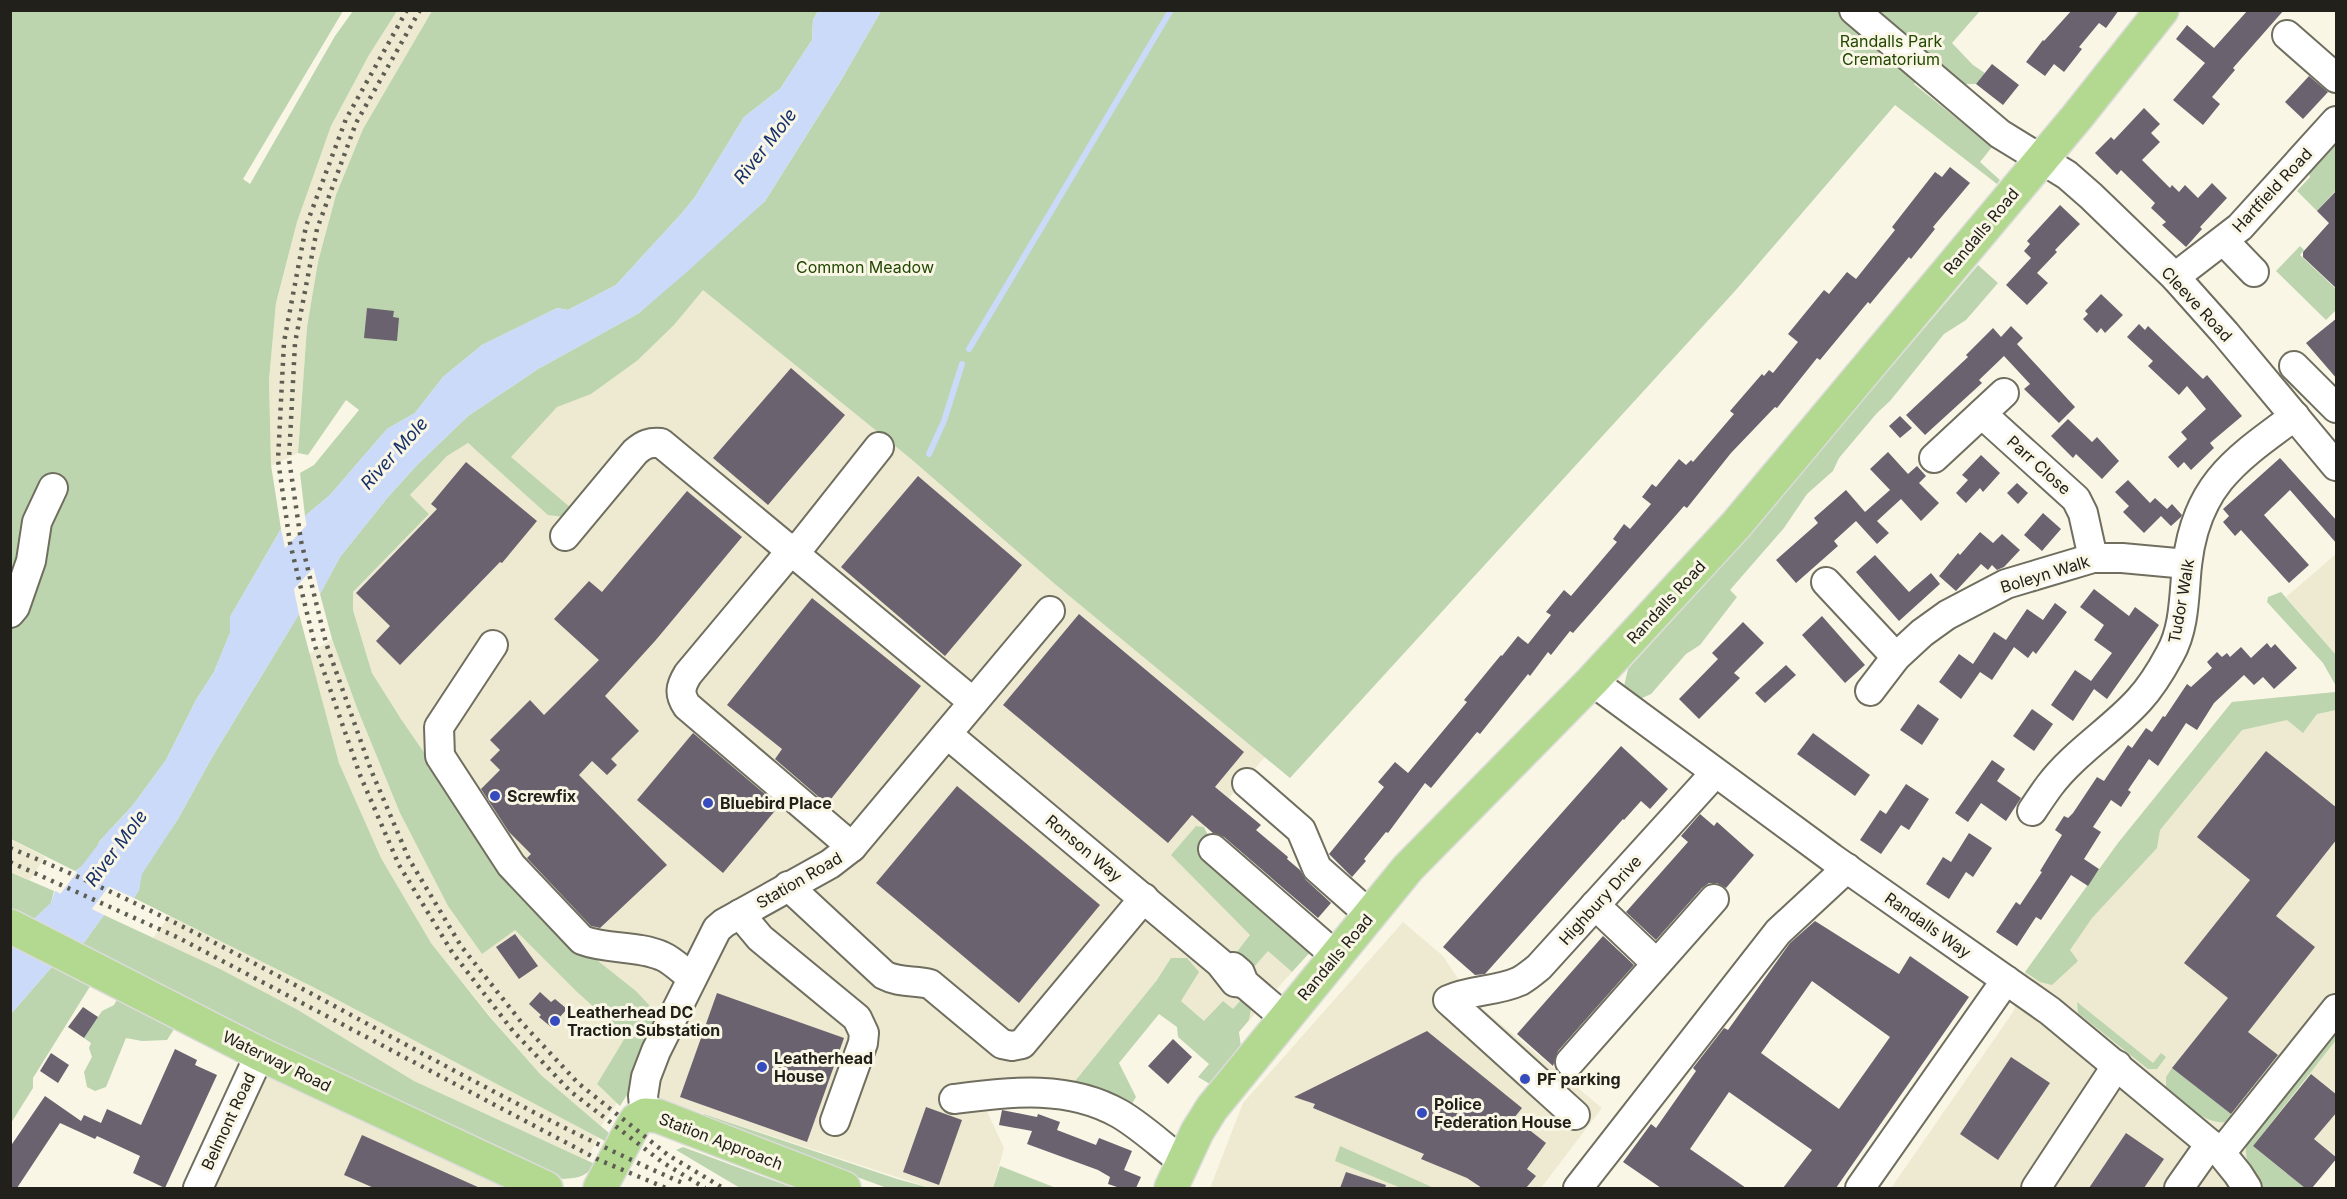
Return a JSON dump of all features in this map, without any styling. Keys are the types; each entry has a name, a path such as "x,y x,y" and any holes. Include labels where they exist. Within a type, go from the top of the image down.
{"main road":[{"name":"Randalls Road","path":"1176,1175 1197,1132 1212,1108 1408,868 1592,681 1736,525 2042,158 2162,10"},
{"name":"Waterway Road","path":"10,926 260,1054 546,1188"},
{"name":"Station Approach","path":"599,1188 636,1120 645,1115 658,1116 844,1188"}],"street":[{"name":"Cleeve Road","path":"1854,10 2000,134 2067,175 2175,277 2337,466"},
{"path":"2287,34 2337,78"},
{"name":"Hartfield Road","path":"2175,277 2240,227 2337,121"},
{"path":"2224,241 2254,272"},
{"path":"2294,366 2337,408"},
{"path":"1934,458 2004,393"},
{"name":"Parr Close","path":"1982,414 2076,499 2083,513 2093,558"},
{"name":"Tudor Walk","path":"2032,811 2067,766 2140,699 2171,652 2183,605 2192,533 2201,507 2214,485 2238,459 2295,416"},
{"path":"565,536 635,452 651,442 661,443 974,702"},
{"path":"852,848 687,706 681,697 681,686 688,674 790,552 803,543 879,447"},
{"path":"10,613 15,607 31,561 37,522 54,488"},
{"name":"Boleyn Walk","path":"1870,691 1896,657 1922,633 1947,615 1996,589 2093,558 2122,558 2187,564"},
{"path":"1826,582 1896,657"},
{"name":"Station Road","path":"645,1115 643,1096 646,1077 656,1051 717,929 724,922 830,864 852,848 1050,611"},
{"path":"493,645 439,727 440,756 511,865 582,940 597,946 663,956 692,978"},
{"name":"Randalls Way","path":"1592,681 1715,773 2050,1011 2216,1148 2247,1188"},
{"name":"Ronson Way","path":"947,734 1220,963 1235,982 1244,983 1285,1018"},
{"name":"Highbury Drive","path":"1575,1115 1448,1000 1464,993 1499,988 1521,980 1539,967 1715,773"},
{"path":"1246,783 1301,830 1317,868 1370,915"},
{"path":"1213,849 1336,956"},
{"path":"1578,1188 1778,932 1847,868"},
{"path":"788,886 884,975 902,982 930,984 1002,1044 1012,1046 1023,1044 1144,898"},
{"path":"1570,1062 1713,899"},
{"path":"1595,905 1656,963"},
{"path":"740,914 760,938 857,1018 862,1026 863,1043 835,1121"},
{"path":"1860,1188 2006,980"},
{"path":"2179,1188 2337,1009"},
{"name":"Belmont Road","path":"198,1188 260,1054"},
{"path":"2036,1188 2117,1065"},
{"path":"954,1099 1019,1092 1052,1093 1085,1100 1120,1114 1176,1175"}],"shaded area":[{"path":"397,11 432,11 363,129 318,262 307,327 298,453 271,466 269,380 276,303 297,222 331,126 369,55"},
{"path":"702,289 911,459 1056,585 1265,757 1204,827 1196,826 1251,935 1292,972 1229,1043 1157,980 1071,1086 986,1109 1004,1148 993,1188 930,1188 662,1100 632,1087 636,991 578,945 507,873 372,673 353,610 353,592 429,514 410,495 447,456 467,443 499,468 557,406 638,360 674,325"},
{"path":"2336,554 2336,655 2286,597"},
{"path":"332,639 357,708 400,813 448,906 482,954 514,929 577,992 626,1036 597,1084 617,1103 601,1126 541,1075 490,1016 431,943 381,858 339,763 309,654"},
{"path":"2336,692 2336,1158 2312,1188 1891,1188 2013,1012 2025,972 2118,843 2232,702"},
{"path":"10,839 45,857 30,880 11,872"},
{"path":"170,915 313,987 598,1137 587,1160 414,1081 298,1010 153,938"},
{"path":"1403,922 1443,956 1473,1001 1602,1108 1541,1188 1210,1188 1243,1103"},
{"path":"267,1072 512,1188 213,1188"}],"green space":[{"path":"10,11 343,11 243,179 250,184 335,36 353,11 397,11 369,55 331,126 297,222 276,303 269,380 271,465 281,529 230,617 230,633 214,672 196,700 166,760 133,805 99,842 94,858 75,871 11,839"},
{"path":"432,11 818,11 813,20 812,40 780,89 744,117 695,197 616,285 568,310 557,308 482,345 443,377 415,413 387,429 330,495 305,516 300,473 314,465 359,410 346,400 308,455 298,453 307,327 318,262 336,195 363,129"},
{"path":"881,11 1980,11 1952,43 1973,65 1985,73 1976,84 1965,84 1935,61 1914,84 1992,147 1980,162 2000,180 1997,184 1895,105 1735,291 1290,778 1056,585 911,459 703,290 674,325 638,360 591,394 557,407 511,457 571,508 564,517 548,515 468,443 447,456 410,495 429,514 353,592 353,610 372,673 507,873 578,945 636,991 662,1019 632,1087 620,1106 597,1084 626,1036 577,992 515,930 482,954 448,906 400,813 357,708 332,639 320,594 340,557 388,497 417,465 468,416 538,369 639,313 765,201 840,82"},
{"path":"2336,138 2336,190 2317,211 2297,191 2310,177 2308,169"},
{"path":"2300,246 2304,250 2300,255 2336,289 2336,310 2326,320 2276,271"},
{"path":"1978,265 1998,283 1966,320 1944,334 1890,401 1839,458 1833,471 1807,494 1784,528 1730,590 1737,597 1700,645 1686,654 1651,694 1640,699 1628,696 1624,686 1628,669 1720,568"},
{"path":"2281,592 2336,655 2336,686 2323,663 2267,602 2268,597"},
{"path":"299,614 339,763 381,858 431,943 489,1016 541,1075 609,1133 605,1141 313,987 134,898 139,890 141,874 178,819 211,759"},
{"path":"2336,692 2336,710 2317,714 2303,733 2287,720 2242,730 2160,830 2157,848 2092,918 2070,950 2078,961 2052,985 2040,982 2025,972 2118,843 2232,702"},
{"path":"1196,826 1204,827 1210,839 1313,949 1292,972 1268,951 1253,968 1236,953 1250,935 1171,855"},
{"path":"10,872 54,891 51,903 34,919 11,909"},
{"path":"104,915 220,969 298,1010 414,1081 595,1164 581,1176 563,1179 298,1062 83,944"},
{"path":"1171,958 1187,958 1199,972 1181,1001 1204,1021 1223,1001 1233,1009 1241,1000 1251,1009 1249,1020 1239,1032 1242,1054 1215,1087 1198,1077 1209,1064 1178,1037 1177,1027 1159,1014 1119,1063 1136,1097 1128,1110 1071,1086 1157,980"},
{"path":"56,962 94,980 33,1078 33,1088 11,1123 11,1014"},
{"path":"119,996 176,1026 167,1040 142,1041 126,1038 106,1087 95,1091 87,1087 84,1072 92,1057 89,1048 91,1043 84,1038 102,1011 114,1005"},
{"path":"2077,1002 2153,1063 2161,1053 2166,1057 2157,1069 2148,1069 2078,1013"},
{"path":"2336,1029 2336,1040 2253,1146 2305,1188 2261,1188 2248,1164 2246,1145 2248,1137"},
{"path":"2172,1068 2231,1114 2231,1122 2203,1117 2166,1087 2166,1077"},
{"path":"704,1114 930,1188 887,1188 700,1119"},
{"path":"1340,1146 1434,1188 1401,1188 1335,1161"},
{"path":"683,1147 794,1188 740,1188 676,1150"},
{"path":"1000,1166 1056,1188 993,1188"}],"water":[{"path":"818,11 881,11 840,82 765,201 639,313 538,369 468,416 417,465 388,497 340,557 320,594 305,516 330,495 387,429 415,413 443,377 482,345 557,308 568,310 616,285 695,197 744,117 780,89 812,40 813,20"},
{"path":"281,529 299,614 211,759 178,819 142,874 139,890 134,898 75,871 94,858 99,843 133,805 166,760 196,700 214,672 230,633 230,617"},
{"path":"55,891 104,915 83,944 34,919 51,903"},
{"path":"10,943 56,962 11,1014"}],"building":[{"path":"2072,10 2119,10 2106,28 2099,23 2079,47 2082,49 2064,72 2054,64 2045,76 2026,62 2043,40"},
{"path":"2248,10 2284,10 2233,68 2235,70 2212,97 2220,104 2203,125 2173,100 2205,63 2176,39 2187,25 2214,48"},
{"path":"1992,64 2019,85 2003,105 1976,84"},
{"path":"2309,76 2328,92 2303,119 2285,102"},
{"path":"2144,108 2160,124 2151,133 2160,142 2142,160 2170,188 2172,185 2179,192 2185,185 2198,198 2212,183 2227,198 2200,227 2202,229 2186,247 2162,225 2166,222 2151,208 2155,203 2121,170 2117,175 2095,153 2111,137 2114,140"},
{"path":"1950,167 1970,183 1933,227 1935,229 1911,259 1909,257 1870,304 1868,302 1820,360 1817,358 1777,408 1775,407 1731,453 1687,508 1684,506 1573,633 1570,631 1551,655 1548,652 1530,676 1528,674 1480,734 1477,732 1431,788 1425,783 1352,877 1329,854 1384,787 1378,782 1395,762 1408,773 1467,702 1464,700 1518,636 1528,644 1551,615 1546,612 1564,590 1571,596 1617,542 1613,539 1624,524 1630,529 1651,504 1642,497 1652,484 1656,487 1679,459 1686,465 1691,460 1693,462 1734,414 1730,411 1762,374 1764,376 1769,370 1773,373 1798,342 1788,334 1824,290 1829,294 1847,272 1856,279 1895,230 1892,227 1935,172 1942,177"},
{"path":"2337,190 2337,289 2303,257 2303,252 2329,223 2317,211"},
{"path":"2060,205 2080,224 2037,273 2048,283 2027,305 2006,285 2031,258 2024,251 2030,244 2027,241"},
{"path":"2101,294 2123,315 2105,333 2101,328 2097,333 2083,319 2088,314 2085,311"},
{"path":"367,308 394,311 393,317 399,318 397,341 364,338"},
{"path":"2337,318 2337,379 2306,343"},
{"path":"2139,324 2145,330 2148,326 2203,379 2207,375 2242,416 2210,443 2214,448 2191,470 2184,462 2178,468 2168,457 2187,439 2181,432 2206,409 2187,386 2179,395 2148,366 2153,361 2127,337"},
{"path":"2011,326 2023,338 2017,344 2075,407 2059,423 2024,389 2030,384 2004,356 1979,380 1982,383 1925,435 1906,415 1968,357 1966,355 1993,328 2001,337"},
{"path":"791,368 845,415 768,505 713,458"},
{"path":"1900,416 1912,428 1900,438 1889,426"},
{"path":"2068,419 2092,442 2097,437 2119,461 2102,479 2076,454 2073,458 2051,436"},
{"path":"1888,452 1908,474 1917,466 1926,476 1919,483 1939,503 1921,521 1901,499 1877,521 1889,533 1877,544 1856,521 1834,541 1838,546 1796,583 1776,560 1818,523 1814,518 1846,490 1865,512 1890,490 1870,469"},
{"path":"1981,455 2000,473 1983,492 1980,488 1966,503 1956,493 1968,480 1962,475"},
{"path":"2280,458 2337,521 2337,544 2290,490 2264,515 2309,565 2289,583 2241,530 2235,536 2223,522 2229,516 2223,509"},
{"path":"466,462 537,521 502,563 500,562 400,665 376,641 390,626 356,593 437,509 431,504"},
{"path":"918,476 1022,565 945,656 841,567"},
{"path":"2128,480 2150,503 2155,498 2167,509 2172,504 2182,515 2181,517 2171,526 2161,516 2144,533 2123,512 2129,506 2115,492"},
{"path":"2017,483 2028,493 2018,504 2007,493"},
{"path":"687,491 742,537 655,641 605,696 639,731 611,759 617,765 607,775 592,761 579,775 667,865 600,928 591,926 527,858 531,854 509,832 481,789 500,770 490,760 500,750 490,740 530,700 544,715 599,660 554,619 589,581 602,592"},
{"path":"2043,513 2061,529 2042,551 2024,535"},
{"path":"1980,532 1993,543 2002,534 2020,550 2004,567 1997,570 1992,565 1988,570 1981,564 1956,591 1939,576"},
{"path":"1875,555 1909,592 1931,573 1940,584 1899,621 1856,572"},
{"path":"2094,589 2129,616 2135,607 2159,625 2107,699 2094,689 2073,721 2051,705 2075,670 2091,681 2112,653 2094,640 2104,625 2080,607"},
{"path":"812,598 921,686 827,804 775,759 782,749 727,705"},
{"path":"2055,603 2067,612 2036,654 2033,651 2028,658 2014,647 1992,680 1980,672 1961,699 1939,682 1959,654 1973,664 1994,632 2006,640 2027,609 2043,620"},
{"path":"1079,614 1244,752 1215,787 1261,825 1256,830 1288,857 1287,859 1300,870 1306,880 1331,903 1318,918 1224,837 1213,833 1192,815 1168,843 1003,705"},
{"path":"1822,616 1865,665 1845,683 1802,635"},
{"path":"1743,622 1764,643 1734,673 1740,678 1699,719 1679,699 1718,659 1712,653"},
{"path":"2267,643 2271,648 2275,644 2297,668 2274,689 2263,677 2254,685 2244,675 2214,703 2197,730 2186,723 2158,766 2149,759 2128,790 2131,792 2121,807 2111,800 2093,827 2101,832 2084,859 2099,869 2088,886 2071,875 2041,920 2036,917 2017,946 1996,932 2016,902 2020,905 2042,872 2040,871 2062,835 2055,830 2064,816 2068,818 2073,813 2097,777 2104,781 2128,745 2132,748 2146,728 2152,732 2187,684 2191,687 2212,668 2207,662 2217,652 2222,657 2227,653 2230,657 2241,647 2251,658"},
{"path":"1786,665 1796,675 1765,703 1755,693"},
{"path":"1918,704 1939,719 1922,745 1900,730"},
{"path":"2032,709 2053,724 2034,751 2013,736"},
{"name":"Bluebird Place","path":"693,733 779,806 723,873 637,800"},
{"path":"1813,733 1870,775 1855,796 1797,754"},
{"path":"1621,746 1668,789 1650,809 1641,801 1485,974 1475,975 1443,947"},
{"path":"2266,751 2337,808 2337,839 2276,916 2315,947 2248,1032 2278,1055 2231,1114 2172,1068 2228,998 2184,963 2250,880 2197,837"},
{"path":"1992,760 2005,769 1997,781 2021,798 2006,821 1981,803 1968,822 1955,813"},
{"path":"1906,784 1929,799 1909,830 1901,825 1881,854 1860,840 1880,810 1886,814"},
{"path":"957,786 1100,905 1019,1003 876,883"},
{"path":"1700,814 1714,826 1717,822 1754,855 1726,888 1717,883 1709,883 1702,888 1656,940 1626,912 1688,842 1681,836"},
{"path":"1969,833 1992,848 1973,877 1966,872 1949,899 1926,884 1943,857 1951,862"},
{"path":"1815,921 1899,974 1910,956 1969,997 1836,1188 1783,1188 1812,1150 1729,1092 1690,1149 1746,1188 1661,1188 1623,1162 1651,1124 1656,1128 1696,1071 1693,1068 1724,1028 1728,1030 1790,943","holes":["1812,981 1890,1037 1839,1109 1761,1053"]},
{"path":"515,934 538,966 519,979 496,947"},
{"path":"1603,936 1634,965 1558,1051 1553,1066 1517,1034"},
{"path":"540,992 551,1002 555,999 567,1009 551,1027 529,1004"},
{"name":"Leatherhead House","path":"717,993 844,1038 807,1142 680,1097"},
{"path":"83,1007 98,1017 84,1038 68,1027"},
{"name":"Police Federation House","path":"1427,1031 1522,1108 1514,1118 1546,1143 1527,1169 1536,1176 1526,1188 1482,1188 1467,1178 1421,1159 1424,1154 1313,1108 1315,1104 1294,1097"},
{"path":"1173,1039 1192,1057 1168,1084 1148,1066"},
{"path":"175,1049 197,1060 195,1065 217,1075 165,1188 133,1173 140,1156 97,1136 95,1139 60,1123 17,1188 10,1188 10,1147 45,1096 81,1121 84,1115 101,1123 107,1109 141,1125"},
{"path":"51,1053 69,1065 58,1083 40,1071"},
{"path":"2011,1057 2050,1083 1998,1160 1960,1134"},
{"path":"2311,1074 2337,1095 2337,1112 2314,1139 2337,1158 2312,1188 2305,1188 2253,1146"},
{"path":"926,1107 962,1120 939,1185 903,1172"},
{"path":"1002,1110 1037,1117 1038,1114 1060,1122 1057,1130 1096,1145 1099,1138 1132,1151 1124,1170 1141,1177 1136,1188 1120,1188 1108,1184 1110,1177 1098,1170 1027,1144 1032,1131 999,1125"},
{"path":"2126,1133 2164,1159 2144,1188 2089,1188"},
{"path":"362,1135 480,1188 374,1188 344,1175"},
{"path":"1346,1172 1386,1185 1385,1188 1340,1188"}],"waterway":[{"path":"969,349 1171,10"},
{"path":"929,454 944,421 962,364"},
{"name":"River Mole","path":"264,610 280,579 340,514"},
{"name":"River Mole","path":"10,967 62,920 122,841"}],"railway":[{"path":"407,10 346,119 306,226 284,342 278,460 290,543 315,646 360,775 399,865 452,952 513,1031 570,1091 662,1162 705,1188"},
{"path":"420,10 356,123 317,229 295,343 289,459 301,541 326,643 371,770 409,859 461,946 522,1023 578,1083 668,1155 723,1188"},
{"path":"10,848 97,885 182,926 515,1103 685,1184"},
{"path":"10,862 179,938 599,1160 666,1188"}],"place":[{"name":"Screwfix","path":"495,796"},
{"name":"Bluebird Place","path":"708,803"},
{"name":"Leatherhead DC Traction Substation","path":"555,1021"},
{"name":"Leatherhead House","path":"762,1067"},
{"name":"PF parking","path":"1525,1079"},
{"name":"Police Federation House","path":"1422,1113"}],"park label":[{"name":"Randalls Park Crematorium","path":"1891,50"},
{"name":"Common Meadow","path":"865,267"}]}
